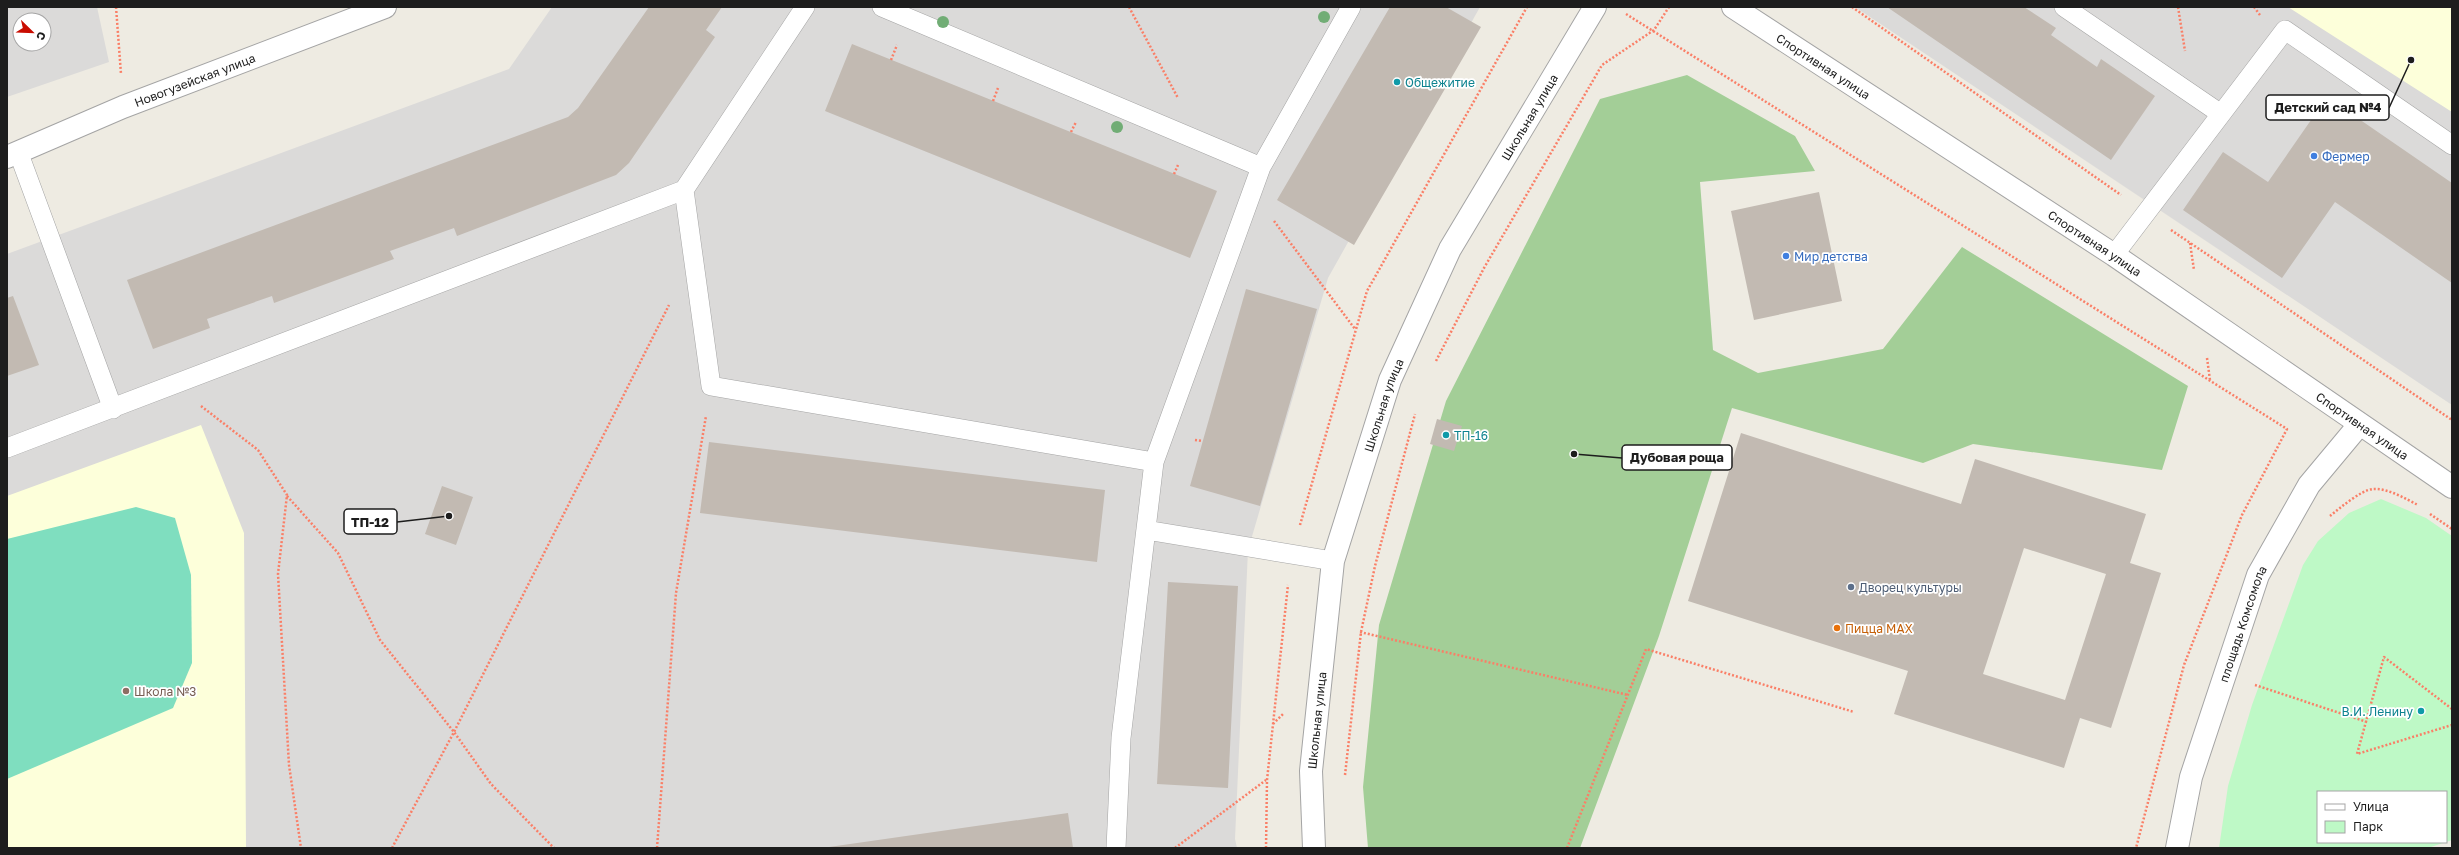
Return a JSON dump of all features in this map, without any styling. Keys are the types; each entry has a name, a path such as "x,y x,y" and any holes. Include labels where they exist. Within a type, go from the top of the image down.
{"street":[{"name":"Новогузейская улица","path":"13,156 123,107 385,7"},
{"name":"Школьная улица","path":"1314,848 1310,771 1333,561 1390,380 1450,248 1595,7"},
{"name":"Спортивная улица","path":"1734,7 2114,255 2452,487"},
{"name":"площадь Комсомола","path":"2177,848 2192,777 2224,675 2258,575 2309,485 2360,424"}],"lane":[{"path":"7,448 174,386 684,190 805,7"},
{"path":"882,7 1261,167"},
{"path":"1116,848 1121,738 1154,462 1261,167 1351,7"},
{"path":"2064,7 2221,114"},
{"path":"2114,255 2285,30 2452,145"},
{"path":"13,156 113,408"},
{"path":"684,190 711,386 1154,462"},
{"path":"1146,530 1333,561"}],"path":[{"path":"116,7 123,107"},
{"path":"1129,7 1201,142"},
{"path":"1435,363 1484,268 1602,65 1654,30 1669,7"},
{"path":"1621,11 1654,30 2287,429 2242,515 2184,665 2136,848"},
{"path":"1252,192 1356,329"},
{"path":"392,848 454,732 693,256"},
{"path":"174,386 258,450 287,495 338,553 380,640 454,732 491,784 554,848"},
{"path":"657,848 676,593 711,386"},
{"path":"1345,776 1361,632 1375,566 1416,413"},
{"path":"2328,518 2344,504 2373,489 2394,493 2424,509"},
{"path":"287,495 278,574 289,765 301,848"},
{"path":"2429,513 2452,529"},
{"path":"1361,632 1628,695"},
{"path":"1567,848 1646,649 1854,712"},
{"path":"2452,709 2384,657 2357,754 2452,725"},
{"path":"2224,675 2367,722"},
{"path":"1175,848 1267,780"}],"shaded area":[{"path":"7,7 97,7 109,62 7,97"},
{"path":"552,7 1480,7 1328,278 1248,550 1235,839 1237,848 7,848 7,254 509,69"},
{"path":"1855,7 2452,7 2452,405"},
{"path":"2288,7 2452,7 2452,112"},
{"name":"Школа №3","path":"201,425 244,533 246,848 7,848 7,496"}],"green space":[{"path":"1687,75 1795,136 1815,171 1700,182 1713,350 1758,373 1883,349 1962,247 2188,386 2162,470 1973,444 1923,463 1732,408 1659,636 1580,848 1368,848 1363,787 1379,625 1446,401 1600,99"},
{"path":"2381,499 2426,518 2452,536 2452,840 2447,842 2447,791 2317,791 2317,843 2443,843 2428,848 2219,848 2228,786 2252,705 2303,565 2318,541 2349,513"},
{"path":"136,507 175,518 191,575 192,663 173,708 7,779 7,539"}],"building":[{"path":"649,7 722,7 706,30 715,37 629,163 616,175 457,236 454,228 390,251 394,259 274,303 272,296 207,319 210,328 153,349 127,280 568,117 578,108"},
{"name":"Общежитие","path":"1390,7 1446,7 1481,27 1354,245 1277,200"},
{"path":"1887,7 2024,7 2056,28 2051,35 2097,67 2101,59 2155,96 2111,160"},
{"path":"852,44 1217,191 1190,258 825,111"},
{"path":"2327,97 2452,183 2452,283 2335,202 2282,278 2183,210 2223,152 2268,182"},
{"name":"Мир детства","path":"1819,192 1842,301 1754,320 1731,211"},
{"path":"1246,289 1317,309 1260,506 1190,486"},
{"path":"13,296 39,365 7,376 7,298"},
{"name":"ТП-16","path":"1437,419 1462,426 1454,451 1430,444"},
{"name":"Дворец культуры","path":"1741,433 1961,504 1975,459 2146,514 2130,563 2161,573 2111,728 2080,718 2064,768 1894,714 1908,671 1688,601","holes":["2024,548 2106,574 2065,700 1983,674"]},
{"path":"709,442 1105,490 1097,562 700,513"},
{"path":"442,486 473,497 456,545 425,534"},
{"path":"1168,582 1238,586 1228,788 1157,784"},
{"path":"1068,813 1073,848 829,848 829,847"}],"place":[{"name":"Детский сад №4","path":"2411,60"},
{"name":"Общежитие","path":"1397,82"},
{"name":"Фермер","path":"2314,156"},
{"name":"Мир детства","path":"1786,256"},
{"name":"ТП-16","path":"1446,435"},
{"name":"Дубовая роща","path":"1574,454"},
{"name":"ТП-12","path":"449,516"},
{"name":"Дворец культуры","path":"1851,587"},
{"name":"Пицца MAX","path":"1837,628"},
{"name":"Школа №3","path":"126,691"},
{"name":"В.И. Ленину","path":"2421,711"}]}
